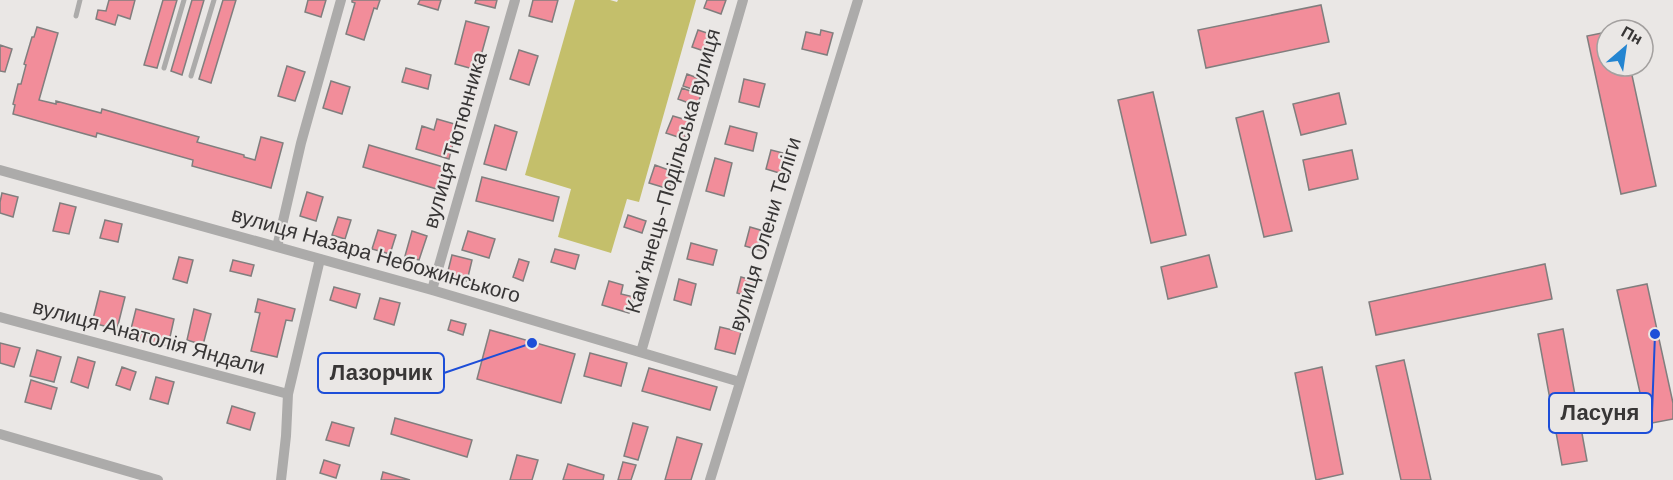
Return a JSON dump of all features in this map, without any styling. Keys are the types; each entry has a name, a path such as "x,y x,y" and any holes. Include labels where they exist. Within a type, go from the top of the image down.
{"street":[{"path":"277,247 301,143 341,0"},
{"name":"вулиця Тютюнника","path":"432,290 515,0"},
{"name":"Камʼянець-Подільська вулиця","path":"640,352 743,0"},
{"name":"вулиця Олени Теліги","path":"710,480 858,0"},
{"name":"вулиця Назара Небожинського","path":"0,170 432,290 740,382"},
{"name":"вулиця Анатолія Яндали","path":"281,480 288,394 320,259"},
{"name":"вулиця Анатолія Яндали","path":"0,318 288,394"},
{"path":"0,434 158,480"}],"lane":[{"path":"76,16 80,0"},
{"path":"164,68 184,0"},
{"path":"191,76 214,0"}],"shaded area":[{"path":"575,0 617,2 618,0 696,0 639,202 627,199 611,253 558,237 571,189 525,175"}],"building":[{"path":"109,0 135,0 130,19 118,15 115,25 96,19 98,10 106,11"},
{"path":"163,0 177,0 157,68 144,65"},
{"path":"192,0 204,0 182,75 171,71"},
{"path":"223,0 236,0 211,83 199,79"},
{"path":"308,0 326,0 321,17 305,12"},
{"path":"352,0 380,0 377,9 374,8 364,40 346,34 355,3"},
{"path":"420,0 441,0 438,10 418,4"},
{"path":"476,0 497,0 495,8 475,3"},
{"path":"533,0 558,0 552,22 529,16"},
{"path":"707,0 726,0 721,14 704,8"},
{"path":"1321,5 1329,42 1206,68 1198,30"},
{"path":"466,21 489,27 477,70 455,64"},
{"path":"37,27 58,33 39,100 56,104 56,101 101,113 102,109 199,137 197,142 255,160 261,137 283,143 271,188 192,166 193,160 97,133 96,137 13,114 18,84 21,84 26,65 24,64"},
{"path":"698,30 716,36 710,53 692,47"},
{"path":"821,30 833,33 827,55 802,49 806,32 820,35"},
{"path":"1595,34 1595,73 1587,36"},
{"path":"0,45 12,49 5,72 0,71"},
{"path":"519,50 538,56 529,85 510,79"},
{"path":"287,66 305,72 295,101 278,96"},
{"path":"406,68 431,75 428,89 402,82"},
{"path":"687,74 705,81 701,92 683,86"},
{"path":"1596,78 1633,78 1656,186 1621,194"},
{"path":"744,79 765,84 759,107 739,102"},
{"path":"331,81 350,87 342,114 323,108"},
{"path":"682,88 701,95 697,106 678,99"},
{"path":"1153,92 1186,235 1151,243 1118,100"},
{"path":"1339,93 1346,124 1301,135 1293,104"},
{"path":"1263,111 1292,231 1264,237 1236,118"},
{"path":"673,116 690,121 684,139 666,133"},
{"path":"437,119 458,125 449,159 416,149 422,126 434,130"},
{"path":"495,125 517,132 506,170 484,164"},
{"path":"730,126 757,133 753,151 725,144"},
{"path":"369,145 447,168 440,190 363,167"},
{"path":"771,150 791,155 786,175 766,169"},
{"path":"1352,150 1358,179 1309,190 1303,160"},
{"path":"715,158 732,163 724,196 706,191"},
{"path":"655,165 674,172 669,189 649,183"},
{"path":"482,177 559,197 553,221 476,201"},
{"path":"307,192 323,197 316,221 300,216"},
{"path":"2,193 18,197 13,217 0,213"},
{"path":"60,203 76,207 69,234 53,231"},
{"path":"628,215 646,221 642,233 624,227"},
{"path":"338,217 351,220 345,239 332,235"},
{"path":"105,220 122,224 118,242 100,238"},
{"path":"750,227 767,232 762,251 745,246"},
{"path":"378,230 396,235 390,254 372,249"},
{"path":"412,231 427,236 419,260 405,256"},
{"path":"468,231 495,239 489,258 462,250"},
{"path":"691,243 717,250 713,265 687,259"},
{"path":"555,249 579,255 575,269 551,262"},
{"path":"452,255 472,260 467,281 447,275"},
{"path":"1209,255 1217,287 1168,299 1161,267"},
{"path":"179,257 193,260 187,283 173,279"},
{"path":"519,259 529,262 523,281 513,277"},
{"path":"233,260 254,265 251,276 230,271"},
{"path":"1545,264 1552,299 1376,335 1369,302"},
{"path":"741,277 755,281 751,297 737,293"},
{"path":"679,279 696,284 691,305 674,300"},
{"path":"609,281 623,285 621,294 634,297 629,313 602,305"},
{"path":"1647,284 1673,403 1673,419 1647,424 1617,290"},
{"path":"334,287 360,294 356,308 330,300"},
{"path":"100,291 125,297 117,329 92,323"},
{"path":"380,298 400,303 394,325 374,319"},
{"path":"258,299 295,309 292,321 286,320 277,357 251,351 260,313 255,312"},
{"path":"136,309 174,319 168,346 129,337"},
{"path":"194,309 211,314 203,345 187,340"},
{"path":"451,320 466,324 463,335 448,330"},
{"path":"720,327 741,332 735,354 715,349"},
{"path":"1563,329 1587,461 1562,465 1538,334"},
{"path":"490,330 575,354 561,403 477,379"},
{"path":"0,343 20,348 14,367 0,363"},
{"path":"37,350 61,357 54,382 30,376"},
{"path":"590,353 627,363 621,386 584,376"},
{"path":"78,357 95,362 88,388 71,382"},
{"path":"1404,360 1431,480 1401,480 1376,366"},
{"path":"122,367 136,372 130,390 116,385"},
{"path":"1322,367 1343,474 1316,480 1295,373"},
{"path":"649,368 717,387 710,410 642,391"},
{"path":"156,377 174,382 168,404 150,399"},
{"path":"31,380 57,388 51,409 25,402"},
{"path":"232,406 255,413 250,430 227,423"},
{"path":"395,418 472,440 467,457 391,434"},
{"path":"332,422 354,428 349,446 326,440"},
{"path":"633,423 648,427 638,460 624,456"},
{"path":"677,437 702,444 691,480 665,480"},
{"path":"517,455 538,460 532,480 510,480"},
{"path":"324,460 340,465 336,478 320,473"},
{"path":"623,462 636,465 631,480 618,480"},
{"path":"568,464 604,475 603,480 563,480"},
{"path":"383,472 410,480 381,480"}],"place":[{"name":"Ласуня","path":"1655,334"},
{"name":"Лазорчик","path":"532,343"}]}
